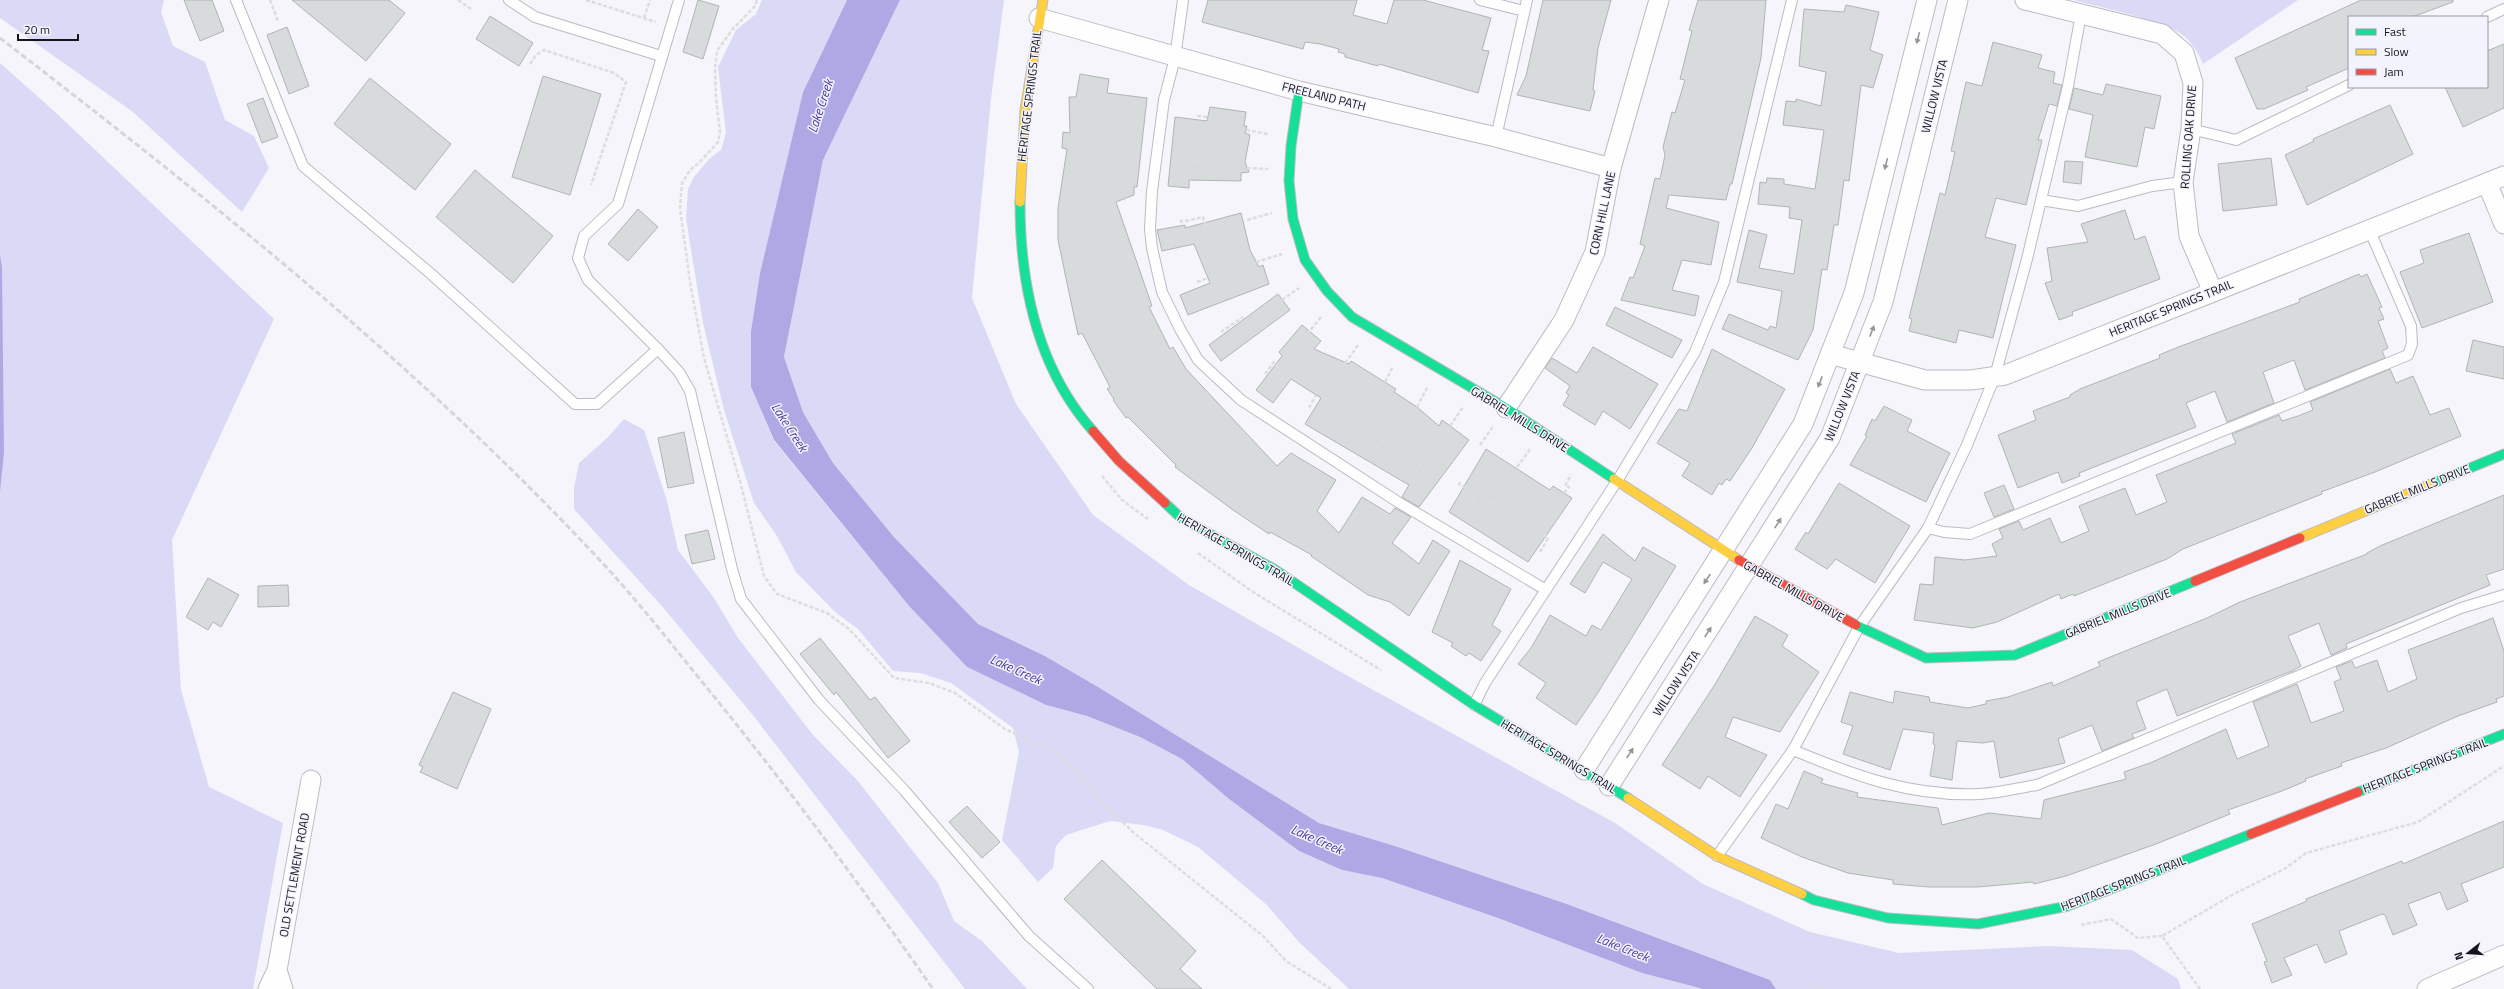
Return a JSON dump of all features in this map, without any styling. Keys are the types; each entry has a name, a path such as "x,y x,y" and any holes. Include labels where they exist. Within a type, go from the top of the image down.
{"street":[{"name":"CORN HILL LANE","path":"1506,408 1564,320 1580,288 1595,252 1611,168 1659,0"},
{"path":"1584,770 1725,551 1803,424 1854,293 1927,0"},
{"name":"WILLOW VISTA","path":"1609,786 1750,567 1830,438 1883,302 1958,0"},
{"name":"ROLLING OAK DRIVE","path":"2025,0 2162,34 2184,52 2193,83 2191,129 2183,182 2189,236 2213,292"},
{"name":"FREELAND PATH","path":"1041,9 1175,58 1299,91 1496,137 1611,168"},
{"name":"HERITAGE SPRINGS TRAIL","path":"1041,9 1025,110 1020,170 1020,233 1024,276 1039,338 1059,384 1084,421 1119,461 1181,518 1274,569 1474,705 1584,770 1717,856 1814,900 1888,918 1978,924 2068,906 2504,734"},
{"name":"GABRIEL MILLS DRIVE","path":"1299,91 1291,146 1289,181 1293,218 1305,260 1327,291 1352,317 1506,408 1750,567 1859,627 1926,658 2015,655 2504,454"},
{"path":"2496,180 2504,224"},
{"name":"HERITAGE SPRINGS TRAIL","path":"1830,354 1925,380 1971,380 2005,375 2369,229 2496,180"},
{"name":"OLD SETTLEMENT ROAD","path":"268,989 277,970 311,780"},
{"path":"2427,989 2504,955"},
{"path":"277,970 284,989"}],"lane":[{"path":"236,0 303,166 430,273 575,404 596,404 658,349"},
{"path":"509,0 535,17 661,56"},
{"path":"679,0 661,56 618,204 584,236 578,258 588,280 658,349 679,372 690,391 732,569 741,599 820,700 904,790 1029,936 1088,989"},
{"path":"1183,0 1175,58 1168,81 1162,112 1151,197 1150,229 1152,248 1162,292 1180,329 1198,360 1241,400 1398,502 1546,590"},
{"path":"1480,0 1524,11"},
{"path":"1496,137 1526,0"},
{"path":"1474,705 1486,683 1617,481 1695,352 1724,282 1792,0"},
{"path":"2488,17 2504,9"},
{"path":"1717,856 1794,750 1859,627 1928,528 1967,445 1995,376 2041,200 2068,86 2081,14"},
{"path":"2191,129 2236,140 2348,85"},
{"path":"2041,200 2078,206 2146,187 2183,182"},
{"path":"1928,528 1944,532 1970,534 2408,355 2412,344 2411,326 2369,229"},
{"path":"1794,750 1846,772 1890,786 1933,794 1981,794 2037,785 2462,608 2504,595"}],"path":[{"path":"270,0 278,21"},
{"path":"458,0 471,9"},
{"path":"586,0 662,24"},
{"path":"644,18 650,0"},
{"path":"757,0 755,6 732,30 717,51 715,68 716,99 720,132 718,142 699,163 690,170 682,184 680,208 690,282 704,358 730,454 741,485 764,576 777,594 827,613 849,629 894,678 929,683 955,693 1005,729 1056,753 1081,775 1104,804 1134,834 1263,936 1286,961 1331,989"},
{"path":"530,64 536,55 544,50 614,73 626,82 591,185"},
{"path":"1198,116 1208,117"},
{"path":"1246,130 1268,134"},
{"path":"1190,162 1205,161"},
{"path":"1247,168 1273,169"},
{"path":"1247,220 1273,212"},
{"path":"1180,220 1182,222 1203,217 1206,227"},
{"path":"1256,262 1284,253"},
{"path":"1197,282 1208,278"},
{"path":"1282,300 1302,285"},
{"path":"1307,334 1325,313"},
{"path":"1221,332 1243,317"},
{"path":"1345,363 1361,340"},
{"path":"1264,374 1274,362 1280,369 1282,367"},
{"path":"1385,382 1395,362"},
{"path":"1417,408 1429,385"},
{"path":"1309,408 1316,395"},
{"path":"1450,426 1464,406"},
{"path":"1342,426 1347,420 1351,421 1355,415"},
{"path":"1480,445 1494,424"},
{"path":"1377,446 1386,438"},
{"path":"1517,467 1532,447"},
{"path":"1415,472 1424,461 1426,462"},
{"path":"1564,494 1569,487 1565,486 1573,471"},
{"path":"1098,472 1122,500 1153,522"},
{"path":"1460,482 1459,484 1476,494 1470,504"},
{"path":"1483,515 1492,501 1501,506"},
{"path":"1540,552 1548,538 1541,533"},
{"path":"1197,552 1253,592 1382,670"},
{"path":"2075,927 2111,919 2138,938 2162,936 2232,894 2286,868 2306,853 2418,822 2504,766"},
{"path":"2162,936 2200,989"},
{"path":"1807,984 1822,989"}],"shaded area":[{"path":"0,0 164,0 161,12 173,46 205,62 225,120 254,136 269,168 242,212 133,112 0,18"},
{"path":"762,0 847,0 803,92 760,273 751,331 751,387 774,441 909,606 967,667 1046,705 1087,716 1140,737 1182,759 1229,799 1299,851 1342,870 1382,878 1498,918 1642,973 1703,989 1349,989 1298,941 1267,905 1198,847 1163,830 1143,825 1110,821 1066,835 1056,846 1053,868 1038,882 1002,840 1019,752 1013,728 951,683 920,673 893,671 858,629 836,613 796,572 777,536 754,503 724,410 703,323 686,219 688,189 694,177 709,159 721,150 726,133 718,67 736,30 756,14"},
{"path":"900,0 1004,0 991,99 972,298 1016,404 1093,515 1189,585 1337,670 1615,823 1703,884 1810,932 1899,953 2048,946 2132,950 2178,979 2181,989 1776,989 1770,980 1564,903 1395,846 1319,823 1045,656 978,624 894,537 833,463 803,412 784,357 823,160"},
{"path":"2074,0 2298,0 2203,64 2190,42 2175,30 2148,20"},
{"path":"0,63 53,110 274,319 172,540 181,690 209,787 283,823 253,989 0,989"},
{"path":"624,419 644,430 667,501 678,550 714,598 738,638 813,735 857,780 938,883 954,921 982,941 1027,989 965,989 752,714 661,605 574,509 574,488 579,463 607,438"}],"water":[{"name":"Lake Creek","path":"847,0 900,0 823,160 784,357 803,412 833,463 894,537 978,624 1045,656 1319,823 1395,846 1564,903 1770,980 1776,989 1703,989 1642,973 1498,918 1382,878 1342,870 1299,851 1229,799 1182,759 1140,737 1087,716 1046,705 967,667 909,606 774,440 751,387 751,331 760,273 803,92"},
{"path":"0,255 2,268 4,452 0,492"}],"building":[{"path":"184,0 212,0 224,31 200,41"},
{"path":"292,0 389,0 405,13 366,61"},
{"path":"698,0 719,6 703,59 683,52"},
{"path":"1208,0 1357,0 1353,15 1387,24 1394,0 1423,0 1491,18 1482,50 1489,51 1478,93 1379,64 1378,66 1345,57 1345,54 1338,52 1339,49 1320,44 1305,42 1303,49 1202,22"},
{"path":"1543,0 1611,0 1598,48 1593,90 1595,91 1590,111 1517,95 1526,76"},
{"path":"1698,0 1766,0 1761,58 1732,184 1730,184 1726,200 1669,195 1666,208 1719,222 1711,265 1682,260 1672,290 1699,296 1695,316 1621,300 1630,277 1633,278 1645,246 1640,244 1655,178 1660,179 1665,155 1663,147 1672,112 1675,113 1685,80 1680,79 1692,31 1689,30"},
{"path":"2361,0 2453,0 2453,2 2415,16 2348,16 2348,68 2306,87 2308,90 2264,109 2257,109 2235,58"},
{"path":"1846,5 1879,12 1870,50 1883,55 1873,88 1861,85 1849,181 1844,180 1838,225 1834,225 1827,270 1822,269 1813,330 1798,360 1722,329 1729,314 1768,330 1770,326 1776,328 1782,291 1737,282 1749,230 1767,235 1759,268 1794,274 1802,220 1789,218 1790,207 1758,204 1760,182 1766,183 1767,178 1784,179 1784,184 1815,189 1824,130 1783,125 1786,101 1796,102 1796,99 1821,106 1826,72 1799,66 1804,9 1844,12"},
{"path":"490,16 533,43 519,66 476,39"},
{"path":"287,27 309,86 289,94 267,35"},
{"path":"1993,42 2042,55 2038,68 2055,72 2053,83 2062,85 2057,106 2049,104 2038,140 2042,140 2026,205 1996,198 1985,237 2016,245 1993,338 1959,330 1956,343 1909,331 1912,319 1909,318 1940,193 1945,195 1955,152 1951,151 1966,82 1982,86"},
{"path":"2504,44 2504,108 2463,127 2445,88 2488,88 2488,51"},
{"path":"1080,74 1109,79 1107,93 1147,98 1137,187 1134,187 1134,195 1116,202 1152,306 1149,307 1170,349 1173,347 1186,369 1277,466 1291,453 1336,480 1317,511 1339,533 1362,497 1390,514 1395,508 1411,517 1392,543 1419,564 1433,540 1450,551 1409,616 1390,602 1368,595 1311,556 1312,555 1270,532 1269,534 1233,510 1175,467 1176,465 1128,417 1126,418 1113,400 1114,399 1107,389 1110,387 1082,333 1078,335 1058,240 1058,208 1067,149 1062,148 1063,132 1070,133 1069,97 1076,97"},
{"path":"543,76 601,94 570,195 512,177"},
{"path":"370,78 451,144 415,190 334,124"},
{"path":"2106,84 2161,96 2154,129 2145,127 2137,167 2085,157 2093,115 2069,109 2074,88 2103,95"},
{"path":"263,98 278,137 262,143 247,104"},
{"path":"2390,105 2413,154 2307,205 2285,155 2314,141 2313,139"},
{"path":"1210,107 1246,112 1244,126 1247,126 1245,133 1250,135 1245,162 1249,172 1241,173 1241,181 1189,180 1189,188 1168,186 1175,117 1207,121"},
{"path":"2271,158 2277,205 2223,211 2218,164"},
{"path":"2065,161 2083,162 2081,184 2063,182"},
{"path":"475,170 553,236 513,283 436,217"},
{"path":"638,209 658,227 628,261 608,244"},
{"path":"2125,210 2135,240 2145,236 2160,279 2072,312 2073,315 2059,320 2045,283 2052,281 2047,248 2088,242 2081,224"},
{"path":"1241,213 1250,250 1259,267 1263,265 1269,284 1188,315 1180,295 1210,283 1194,244 1162,251 1157,230 1185,225 1185,228"},
{"path":"2469,233 2493,302 2422,328 2400,272 2424,263 2420,250"},
{"path":"2359,274 2361,277 2367,274 2382,307 2379,308 2384,319 2378,321 2388,348 2382,351 2385,358 2305,390 2294,360 2263,372 2274,403 2227,422 2215,391 2186,403 2196,427 2079,473 2080,476 2062,483 2058,472 2018,488 1998,435 2036,420 2033,411 2070,397 2070,395 2080,389 2160,358 2159,355 2181,346 2300,302 2299,299"},
{"path":"1278,294 1290,310 1221,361 1209,345"},
{"path":"1615,307 1682,340 1672,358 1606,325"},
{"path":"1302,325 1321,341 1314,349 1349,364 1351,361 1396,389 1394,392 1417,407 1439,426 1442,420 1469,440 1419,507 1402,497 1409,485 1305,424 1321,398 1291,379 1273,403 1256,390 1282,356 1279,352"},
{"path":"2473,340 2504,347 2504,379 2466,371"},
{"path":"1593,347 1658,384 1630,429 1603,411 1595,425 1563,405 1569,395 1566,393 1570,386 1545,368 1552,358 1577,373"},
{"path":"1712,349 1785,389 1752,448 1730,481 1726,479 1722,485 1719,483 1712,495 1682,476 1690,463 1657,443 1679,409 1687,411"},
{"path":"2390,369 2396,383 2413,376 2430,415 2449,408 2461,436 2375,472 2321,492 2322,494 2183,549 2167,559 2074,596 2073,594 2061,599 2059,594 1997,622 1973,628 1914,620 1920,584 1933,585 1935,557 1965,560 1997,556 1992,544 2003,538 1999,529 2019,521 2023,530 2050,518 2061,543 2089,531 2079,506 2125,488 2136,515 2167,502 2156,475 2236,443 2232,434 2279,415 2282,421 2313,410 2310,402"},
{"path":"1884,406 1912,420 1907,431 1950,453 1926,502 1850,465 1867,436 1865,435 1872,419 1875,421"},
{"path":"684,432 694,483 668,488 658,438"},
{"path":"1486,449 1550,490 1553,486 1572,498 1528,562 1449,512"},
{"path":"1839,483 1910,526 1875,583 1836,559 1827,569 1795,549 1806,532 1808,534"},
{"path":"2004,485 2014,509 1994,517 1984,493"},
{"path":"2504,495 2504,569 2486,575 2490,585 2346,644 2347,648 2331,655 2319,623 2288,636 2301,666 2292,671 2177,716 2167,689 2136,702 2146,729 2132,734 2134,738 2102,751 2092,725 2058,739 2065,763 2000,778 1994,741 1983,743 1957,741 1952,780 1930,776 1935,745 1933,744 1934,733 1903,729 1890,770 1843,754 1853,726 1841,722 1850,692 1893,703 1895,691 1929,697 1930,702 1968,708 1986,704 1986,701 2008,697 2052,682 2053,686 2100,666 2098,662 2207,618 2240,602 2367,554 2380,546"},
{"path":"708,530 715,559 692,564 685,535"},
{"path":"1603,534 1635,561 1643,547 1676,566 1597,694 1576,725 1536,698 1546,683 1518,664 1531,648 1550,615 1586,636 1592,625 1601,630 1632,579 1603,562 1585,593 1570,584"},
{"path":"1460,560 1511,589 1492,625 1501,631 1481,661 1469,653 1466,656 1451,646 1453,643 1432,632"},
{"path":"208,578 239,595 221,627 213,622 208,630 186,617"},
{"path":"288,585 289,606 258,607 258,586"},
{"path":"1755,616 1788,635 1782,646 1819,672 1780,732 1733,717 1725,737 1767,755 1740,797 1708,776 1700,789 1662,765 1714,686"},
{"path":"2493,618 2504,651 2504,696 2496,699 2497,702 2458,716 2386,748 2341,763 2342,766 2305,779 2306,781 2282,791 2228,810 2230,814 2156,844 2066,876 2034,884 2033,882 1978,887 1929,887 1893,884 1893,880 1848,873 1802,857 1761,838 1776,804 1788,809 1804,771 1823,779 1821,783 1858,793 1857,797 1938,808 1942,825 1989,813 2041,819 2044,800 2126,779 2124,772 2150,763 2226,729 2237,759 2269,746 2253,702 2297,684 2311,723 2344,711 2334,682 2341,679 2336,667 2352,661 2355,668 2377,660 2388,692 2417,679 2408,650"},
{"path":"820,638 870,700 875,697 910,741 888,758 836,692 834,695 800,654"},
{"path":"453,692 491,709 457,789 420,772 423,767 419,765"},
{"path":"967,806 1000,842 982,858 949,822"},
{"path":"2504,821 2504,867 2461,884 2468,901 2447,910 2440,892 2408,904 2417,925 2393,935 2385,915 2382,914 2339,931 2347,954 2325,963 2317,944 2284,958 2292,975 2272,983 2264,962 2267,961 2252,924 2307,901 2306,899 2402,861 2403,864"},
{"path":"1102,860 1196,951 1180,969 1202,989 1157,989 1064,899"}],"railway":[{"path":"0,38 159,162 315,291 391,357 466,426 538,496 619,581 725,710 816,828 933,989"}],"traffic: fast":[{"path":"1299,91 1291,146 1289,181 1293,219 1305,260 1327,291 1352,317 1506,408 1614,479"},
{"path":"1020,202 1024,264 1028,294 1036,324 1045,352 1058,380 1074,406 1093,431"},
{"path":"2431,484 2504,454"},
{"path":"1165,503 1181,518 1274,569 1474,705 1628,798"},
{"path":"1856,625 1926,658 2015,655 2195,581"},
{"path":"2358,792 2504,734"},
{"path":"1802,894 1814,900 1888,918 1978,924 2068,906 2251,834"}],"traffic: slow":[{"path":"1020,202 1025,110 1043,0"},
{"path":"1614,479 1739,560"},
{"path":"2300,538 2431,484"},
{"path":"1628,798 1717,856 1802,894"}],"traffic: jam":[{"path":"1093,431 1119,461 1165,503"},
{"path":"2195,581 2300,538"},
{"path":"1739,560 1856,625"},
{"path":"2251,834 2358,792"}]}
